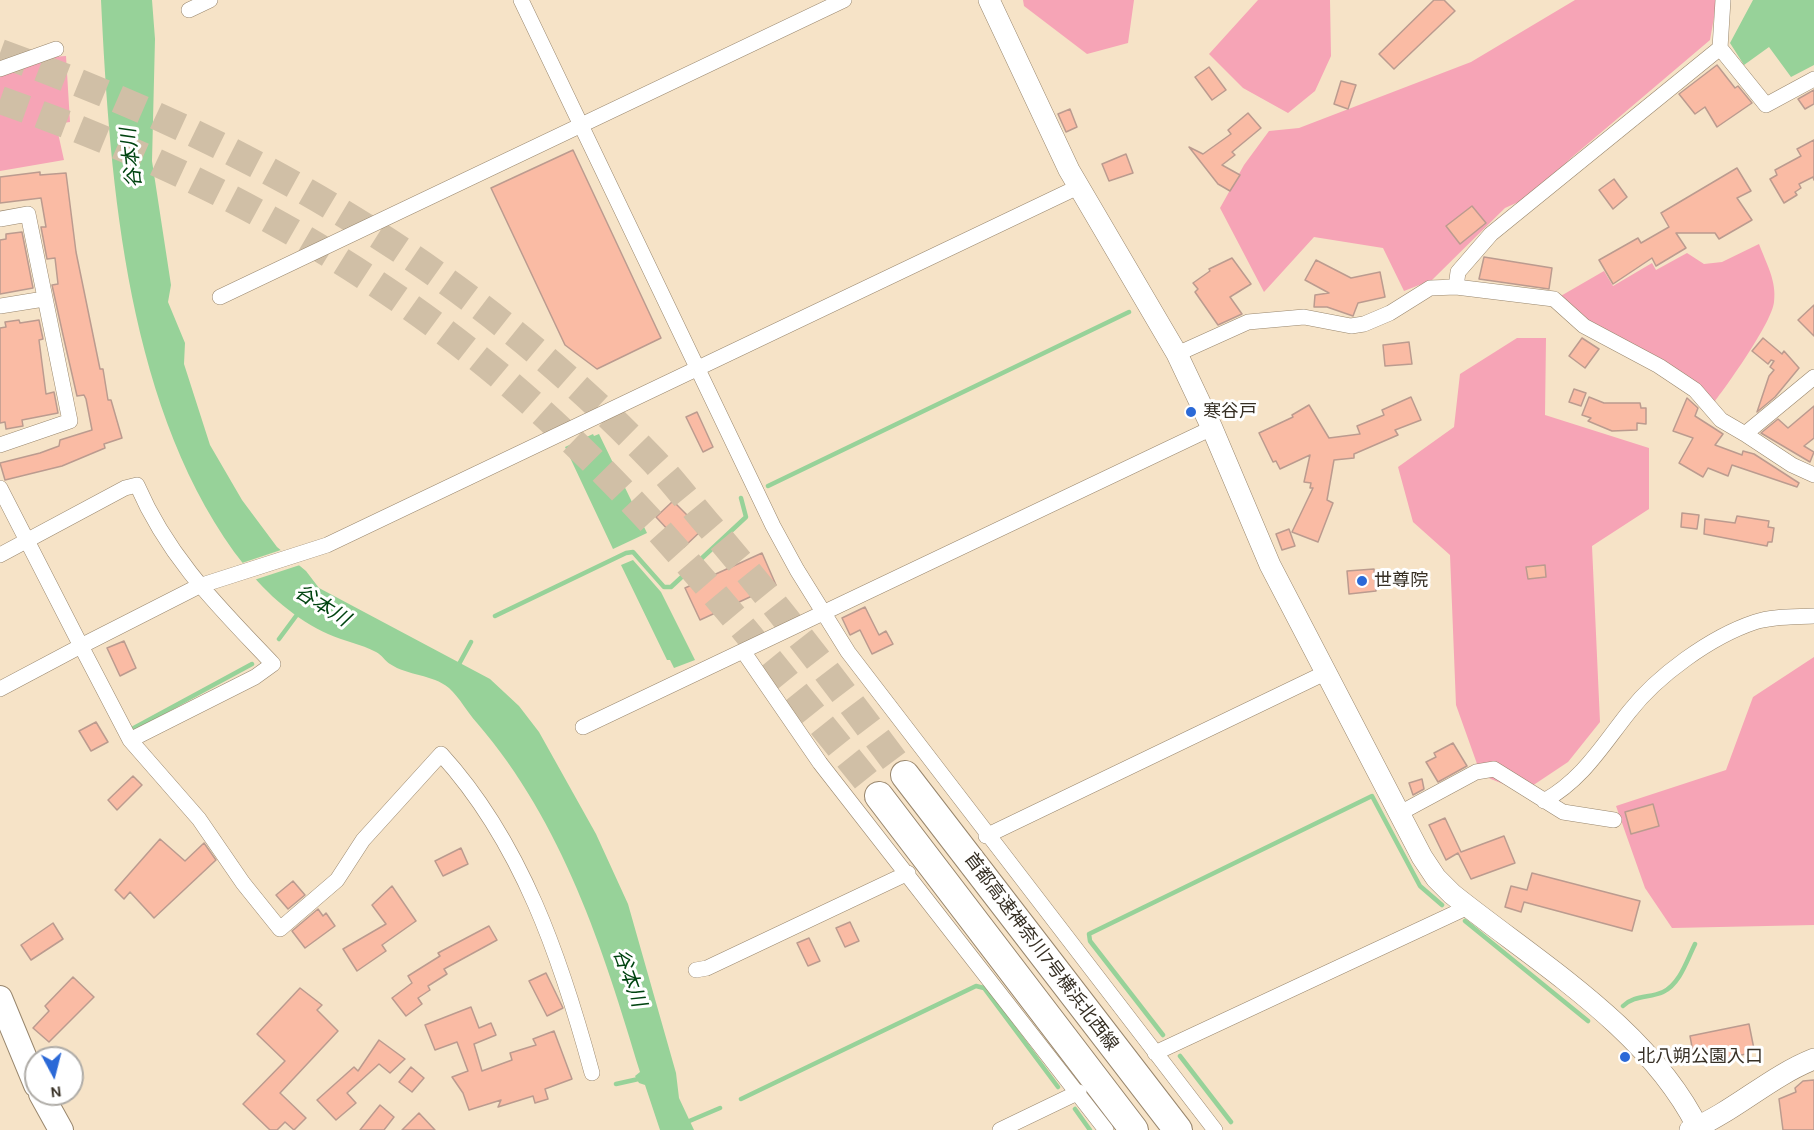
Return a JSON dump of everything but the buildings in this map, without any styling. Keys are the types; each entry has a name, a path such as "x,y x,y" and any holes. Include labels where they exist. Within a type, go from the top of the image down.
{"highway":[{"name":"首都高速神奈川7号横浜北西線","path":"905,775 1178,1130"},
{"name":"首都高速神奈川7号横浜北西線","path":"879,796 1134,1130"}],"main road":[{"path":"0,999 24,1056"},
{"path":"47,1106 60,1130"}],"street":[{"path":"189,10 210,0"},
{"path":"521,0 773,526 824,613 848,652 986,836 1215,1130"},
{"path":"220,297 844,0"},
{"path":"989,0 1078,187 1177,354 1212,428 1270,565 1436,878 1468,907 1635,1041 1677,1091 1696,1129 1745,1100 1791,1068 1814,1059"},
{"path":"1722,0 1720,48 1766,105 1814,80"},
{"path":"1456,287 1458,272 1491,234 1720,48"},
{"path":"0,69 56,49"},
{"path":"0,689 204,584 327,545 1078,187"},
{"path":"0,219 28,214 70,421 0,445"},
{"path":"1177,354 1248,322 1304,317 1352,326 1364,324 1390,313 1430,288 1456,287 1554,299 1584,326 1659,366 1695,390 1721,420 1792,465 1814,475"},
{"path":"0,306 44,299"},
{"path":"1745,434 1814,377"},
{"path":"583,727 1212,428"},
{"path":"0,555 125,488 137,485 159,530 273,664 255,677 130,740"},
{"path":"0,488 25,542 130,740 199,819 243,883 280,929 337,880 363,840 441,754 490,818 526,885 554,948 592,1073"},
{"path":"1544,801 1579,777 1649,687 1681,662 1755,622 1783,617 1814,616"},
{"path":"743,651 820,763 1107,1130"},
{"path":"986,836 1327,672"},
{"path":"1400,813 1476,772 1494,769 1563,812 1614,820"},
{"path":"696,970 707,968 908,873"},
{"path":"1155,1053 1468,907"},
{"path":"1000,1130 1079,1092"}],"shaded area":[{"path":"1023,0 1134,0 1128,43 1087,54 1024,6"},
{"path":"1258,0 1330,0 1331,56 1315,91 1288,113 1243,88 1209,54"},
{"path":"1575,0 1717,0 1710,40 1571,158 1534,195 1505,208 1432,280 1404,291 1383,248 1314,237 1264,292 1220,208 1244,165 1269,131 1299,128 1471,62"},
{"path":"66,56 70,122 56,124 64,160 0,171 0,76 51,57"},
{"path":"1759,244 1774,287 1774,302 1766,323 1749,352 1715,401 1661,363 1589,325 1559,297 1604,271 1613,286 1652,263 1656,270 1687,253 1704,264 1722,262"},
{"path":"1517,338 1546,338 1545,415 1649,448 1649,509 1592,546 1600,722 1568,762 1523,792 1481,775 1456,705 1450,555 1413,522 1398,467 1454,427 1460,374"},
{"path":"1814,657 1814,925 1672,928 1645,888 1616,806 1726,770 1753,697"}],"water":[{"name":"谷本川","path":"101,0 152,0 155,39 152,161 171,285 168,302 185,343 184,364 210,445 242,500 277,547 306,571 319,588 490,679 519,706 539,732 596,834 628,904 676,1073 679,1098 694,1130 660,1130 645,1085 639,1083 635,1076 640,1072 595,933 557,845 534,802 457,696 442,683 397,668 376,652 328,634 294,614 253,576 205,506 174,440 150,370 132,296 119,221 111,145"},
{"path":"1753,0 1814,0 1814,65 1791,77 1769,47 1744,65 1730,43"},
{"path":"593,434 594,436 599,434 647,533 613,549 565,447"},
{"path":"633,560 661,592 695,660 674,668 670,660 667,660 621,565"}],"pier":[{"path":"284,549 303,564 254,580 239,564"}],"waterway":[{"path":"768,486 1129,312"},
{"path":"495,616 626,553 633,552 664,587 671,587 746,517 741,498"},
{"name":"谷本川","path":"279,639 299,612"},
{"path":"458,666 471,642"},
{"path":"132,729 252,664"},
{"path":"1163,1035 1090,941 1089,934 1372,796 1420,886 1442,905"},
{"path":"1465,921 1588,1021"},
{"path":"1623,1006 1637,998 1658,994 1669,988 1682,971 1695,944"},
{"path":"741,1099 976,986 984,988 1058,1087"},
{"path":"1180,1056 1231,1122"},
{"path":"616,1084 643,1078"},
{"path":"687,1122 720,1108"},
{"path":"1075,1109 1090,1130"}],"tunnel":[{"path":"0,53 92,88 182,127 268,170 350,218 430,270 507,328 582,391 653,460 786,619 905,775"},
{"path":"0,100 145,157 284,228 351,268 416,311 478,358 585,453 674,547 879,796"}],"place":[{"name":"寒谷戸","path":"1191,412"},
{"name":"世尊院","path":"1362,581"},
{"name":"北八朔公園入口","path":"1625,1057"}]}
